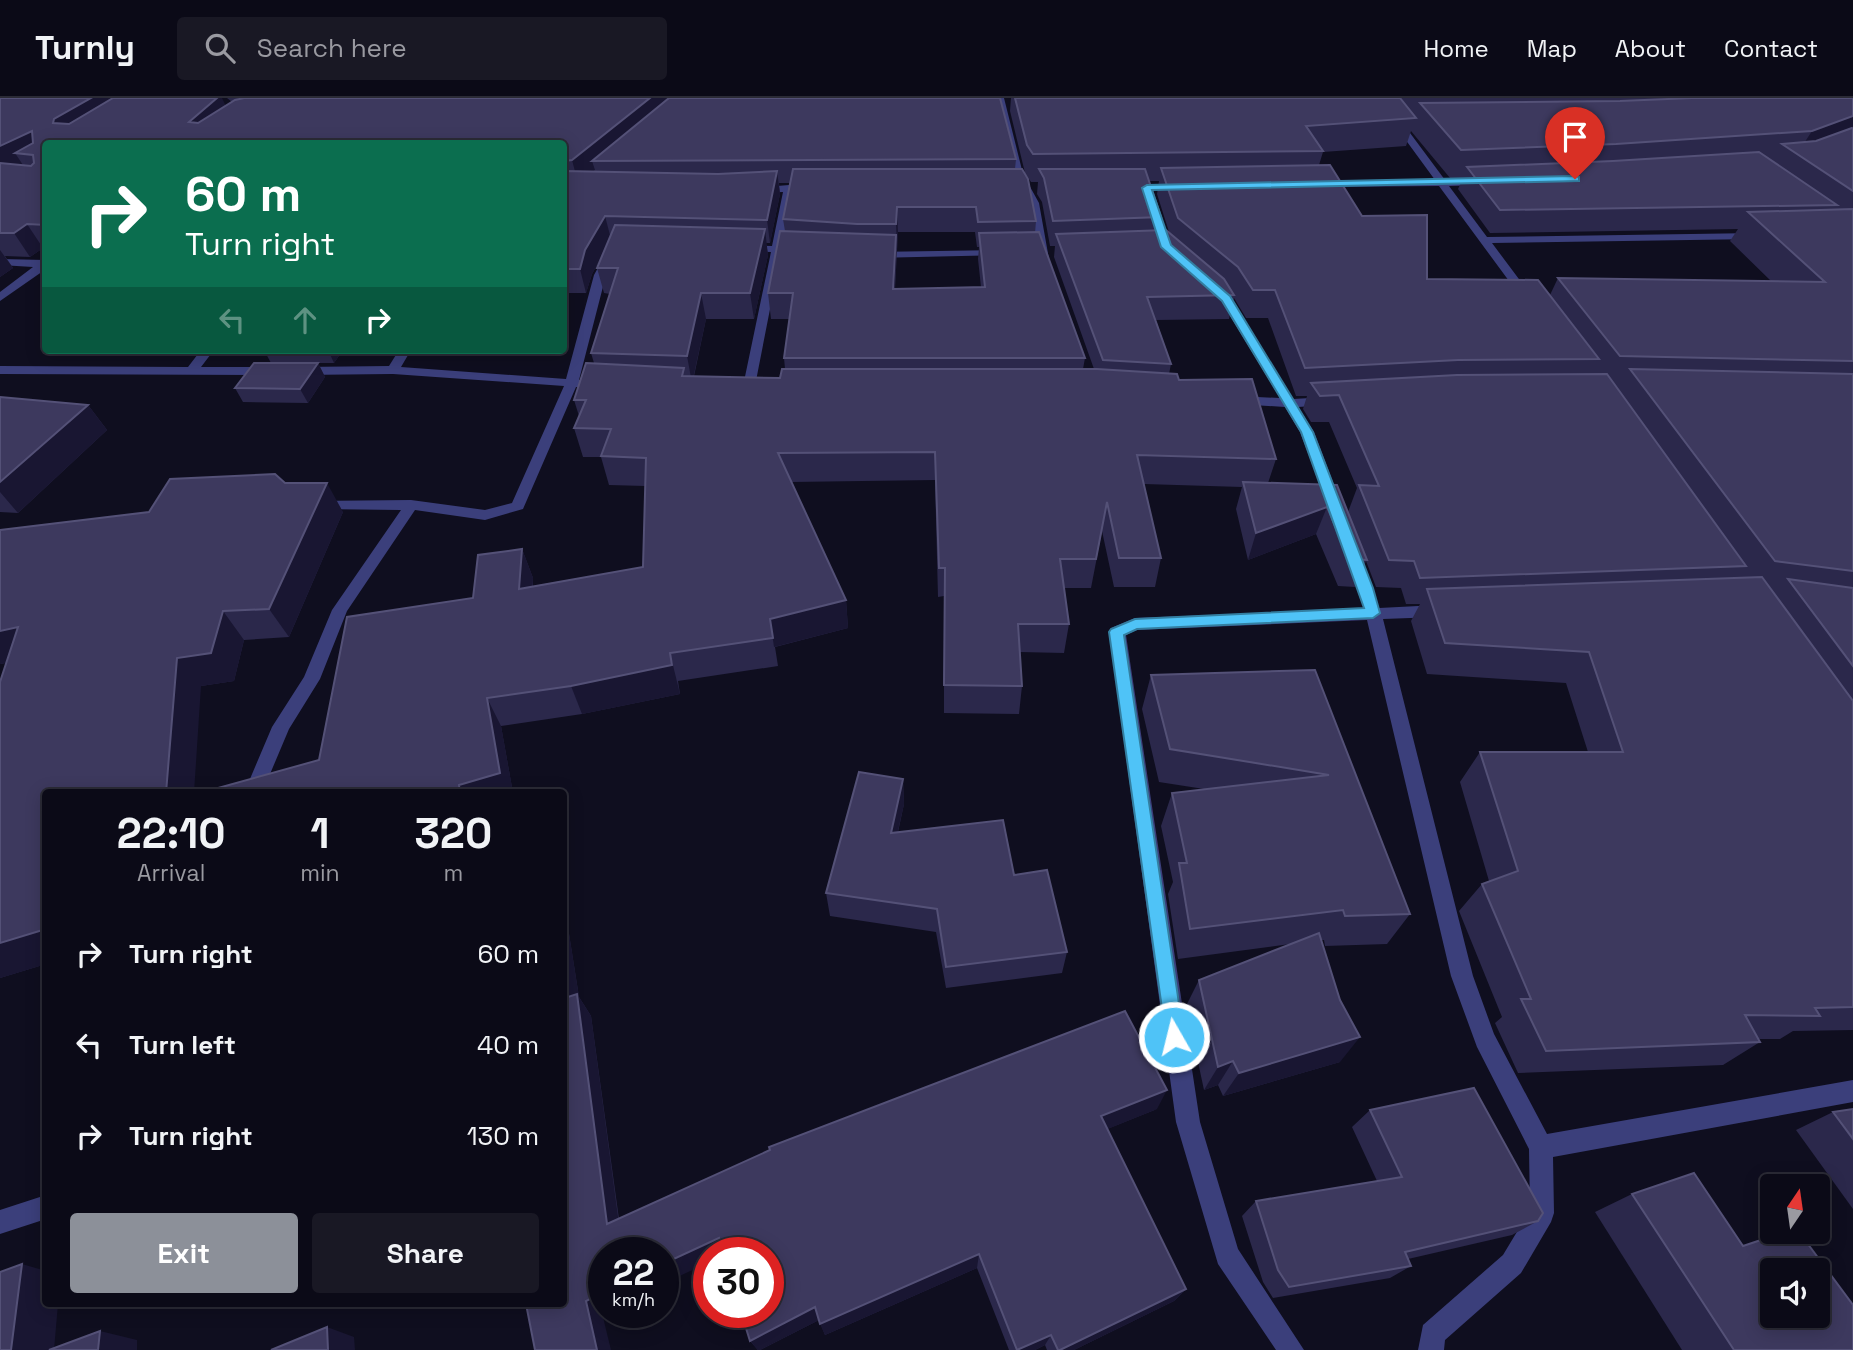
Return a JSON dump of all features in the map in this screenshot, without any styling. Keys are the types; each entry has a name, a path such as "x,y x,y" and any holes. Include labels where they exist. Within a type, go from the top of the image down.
{"street":[{"path":"1379,98 1408,125 1443,184 1533,306"},
{"path":"1017,106 1001,102 1018,174 1031,187 1045,255"},
{"path":"1308,186 1496,182"},
{"path":"1010,187 1031,187"},
{"path":"729,391 754,391 789,188"},
{"path":"749,191 830,188"},
{"path":"1485,240 1773,235"},
{"path":"302,504 411,505 485,515 518,506 571,384 600,275 615,244"},
{"path":"728,247 818,252"},
{"path":"858,255 1017,253"},
{"path":"0,262 42,265"},
{"path":"0,298 42,267"},
{"path":"1206,281 1226,299 1307,432 1373,613 1462,976 1485,1039 1541,1147 1542,1213 1512,1264 1432,1334 1430,1350"},
{"path":"190,372 205,354"},
{"path":"393,370 403,354"},
{"path":"0,370 393,370 612,386"},
{"path":"1225,399 1291,403 1347,400"},
{"path":"255,789 281,727 312,679 340,610 411,505"},
{"path":"1291,1350 1227,1255 1188,1122 1116,632 1135,624 1454,610"},
{"path":"1541,1147 1853,1091"},
{"path":"0,1222 42,1208"}],"building":[{"path":"0,98 91,98 54,119 53,123 69,124 113,98 217,98 189,122 198,123 235,100 244,98 650,98 572,160 567,161 567,140 42,140 42,225 27,224 14,233 0,233 0,163 31,166 34,163 33,155 15,153 33,143 32,131 0,146"},
{"path":"669,98 1000,98 1016,159 592,161"},
{"path":"1015,98 1400,98 1416,118 1306,126 1323,151 1033,154 1027,145"},
{"path":"1853,98 1853,116 1812,131 1616,144 1461,150 1420,103 1620,101"},
{"path":"1852,128 1853,191 1782,144 1816,141"},
{"path":"1759,152 1837,205 1500,210 1467,167 1613,161"},
{"path":"1330,165 1362,216 1427,215 1427,279 1538,280 1599,359 1458,360 1305,368 1275,290 1253,290 1238,267 1178,218 1161,168"},
{"path":"793,169 1022,169 1028,179 1036,221 978,222 976,207 897,207 896,224 783,219"},
{"path":"1039,169 1145,169 1161,217 1053,221 1044,178"},
{"path":"567,171 718,174 777,171 767,220 605,216 585,250 580,269 567,269"},
{"path":"1853,209 1853,361 1620,356 1558,278 1825,282 1748,212"},
{"path":"615,225 765,229 750,293 701,293 687,356 591,353 618,268 597,268"},
{"path":"1166,230 1224,279 1234,295 1147,297 1171,364 1103,360 1056,234"},
{"path":"780,231 896,235 893,289 985,287 979,233 1039,232 1085,358 784,358 793,293 768,293"},
{"path":"254,363 318,363 300,389 235,388"},
{"path":"586,363 684,368 682,376 780,378 782,369 1097,369 1177,374 1179,380 1252,379 1276,459 1137,455 1161,558 1119,558 1107,502 1096,559 1060,559 1069,624 1018,624 1022,686 944,685 945,568 939,568 935,452 778,453 846,600 770,619 773,638 670,653 672,665 571,686 487,698 500,773 459,785 460,789 214,789 319,760 347,617 473,598 478,555 522,549 519,589 643,567 646,458 601,456 611,429 574,428 586,400 574,400"},
{"path":"1630,369 1853,374 1853,571 1775,561"},
{"path":"1607,374 1746,566 1420,578 1414,561 1389,560 1359,485 1379,486 1339,395 1320,396 1311,383 1457,375"},
{"path":"0,397 88,405 0,482"},
{"path":"275,474 285,483 327,483 269,609 223,611 211,653 177,658 166,789 42,789 42,930 0,943 0,682 18,627 0,631 0,530 149,512 170,479"},
{"path":"1243,482 1337,485 1367,560 1349,559 1327,507 1256,533"},
{"path":"1762,577 1853,701 1853,1007 1815,1008 1820,1016 1745,1015 1760,1042 1546,1051 1521,999 1531,999 1482,884 1518,871 1480,752 1623,752 1589,652 1445,643 1427,589"},
{"path":"1788,579 1853,588 1853,666"},
{"path":"1315,670 1410,914 1345,916 1343,910 1190,929 1179,863 1187,863 1172,793 1329,775 1170,749 1151,675"},
{"path":"859,772 903,779 891,833 1003,820 1014,875 1047,870 1067,952 946,967 937,909 826,893"},
{"path":"1319,933 1340,1000 1360,1037 1239,1073 1233,1061 1218,1067 1199,980"},
{"path":"567,989 568,997 577,994 607,1224 770,1150 769,1147 1125,1011 1167,1090 1101,1116 1186,1289 1060,1350 1051,1335 1017,1350 979,1254 820,1324 815,1307 784,1323 784,1237 693,1237 693,1250 679,1257 679,1237 588,1237 588,1328 592,1328 597,1350 535,1350 527,1307 567,1307"},
{"path":"1474,1088 1543,1213 1538,1221 1405,1252 1411,1266 1289,1287 1278,1270 1256,1201 1402,1177 1370,1110"},
{"path":"1853,1109 1853,1139 1833,1112"},
{"path":"1694,1173 1743,1246 1760,1240 1760,1244 1808,1244 1818,1258 1760,1258 1760,1328 1830,1328 1830,1274 1853,1305 1853,1350 1734,1350 1632,1194"},
{"path":"22,1264 11,1350 0,1350 0,1272"},
{"path":"327,1327 328,1350 271,1350"},
{"path":"746,1328 775,1328 750,1341"},
{"path":"100,1331 98,1350 49,1350"}],"route":[{"path":"1174,1037 1116,632 1135,624 1373,613 1307,432 1226,299 1166,247 1147,188 1443,184 1575,179"}]}
